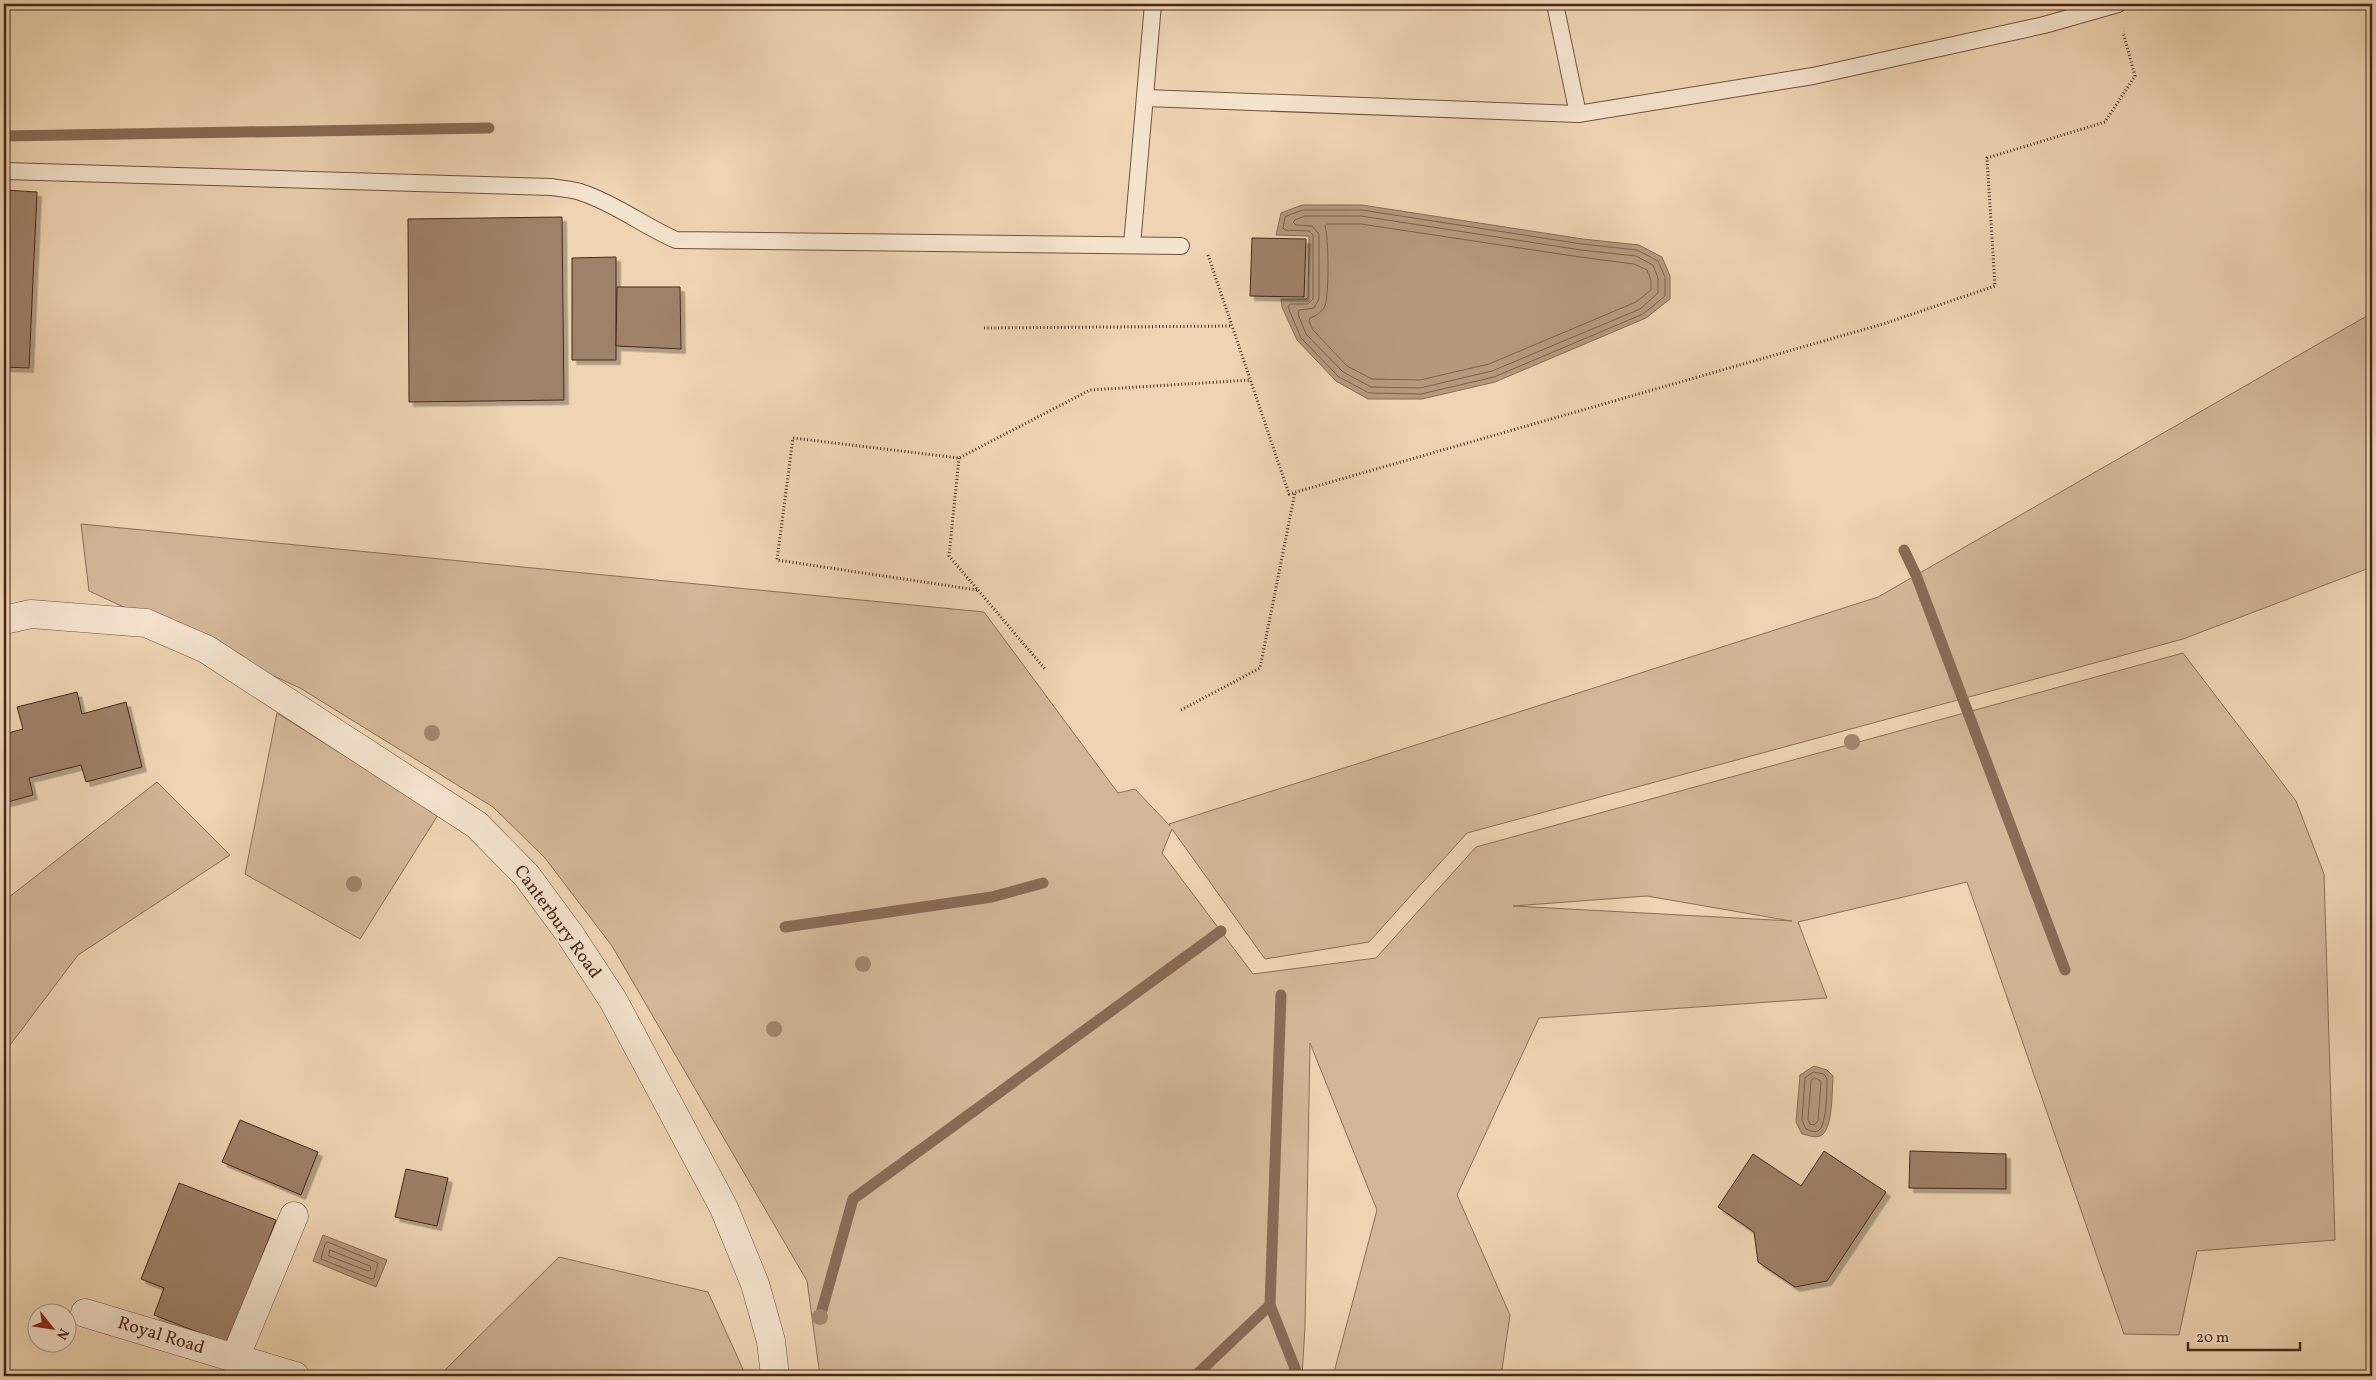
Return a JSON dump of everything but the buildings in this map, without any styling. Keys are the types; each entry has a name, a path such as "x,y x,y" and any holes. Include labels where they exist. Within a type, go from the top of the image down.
{"street":[{"name":"Canterbury Road","path":"4,620 31,614 146,624 206,649 477,825 527,876 569,933 613,1000 724,1208 755,1284 771,1341 775,1376"},
{"path":"234,1358 294,1216"},
{"name":"Royal Road","path":"85,1313 295,1376"}],"lane":[{"path":"1132,245 1153,4"},
{"path":"1555,4 1578,114"},
{"path":"1145,98 1578,114 1813,76 2044,25 2117,4"},
{"path":"4,171 552,187 582,192 676,240 1181,246"}],"path":[{"path":"1181,246 1206,247 1289,494 1883,324 1995,286 1988,158 2105,122 2135,76 2117,4"},
{"path":"984,328 1232,326"},
{"path":"977,590 777,560 793,438 959,458 1090,390 1251,380"},
{"path":"959,458 949,556 1045,669"},
{"path":"1182,710 1260,668 1295,492"}],"shaded area":[{"path":"2372,313 2372,567 2183,639 1467,833 1369,942 1265,959 1172,829 1162,853 1253,974 1376,958 1476,847 2183,653 2296,801 2324,874 2335,1240 2197,1251 2179,1335 2124,1334 1967,882 1798,922 1827,998 1539,1018 1457,1195 1510,1315 1501,1376 1333,1376 1377,1210 1310,1043 1305,1327 1302,1376 820,1376 807,1281 612,946 545,858 493,807 300,688 89,591 81,524 984,612 1118,793 1135,789 1170,826 1169,824 1878,597","holes":["1647,896 1791,921 1513,906"]},
{"path":"277,713 438,815 360,939 245,874"},
{"path":"157,782 230,855 78,955 4,1053 4,901"},
{"path":"559,1257 708,1292 746,1376 439,1376"}],"water":[{"path":"1302,205 1362,205 1583,239 1639,245 1662,257 1670,276 1670,299 1646,318 1495,382 1422,399 1368,399 1336,381 1297,340 1282,307 1281,299 1308,299 1309,236 1276,235 1281,213"},
{"path":"1814,1066 1827,1070 1833,1076 1828,1124 1826,1131 1817,1137 1802,1134 1796,1122 1800,1075"},
{"path":"323,1235 387,1260 376,1287 313,1261"}],"waterway":[{"path":"4,136 489,128"},
{"path":"1904,550 1916,575 2065,970"},
{"path":"785,927 992,897 1043,883"},
{"path":"820,1317 853,1199 1221,931"},
{"path":"1281,995 1270,1305 1298,1376"},
{"path":"1195,1376 1270,1305"}]}
